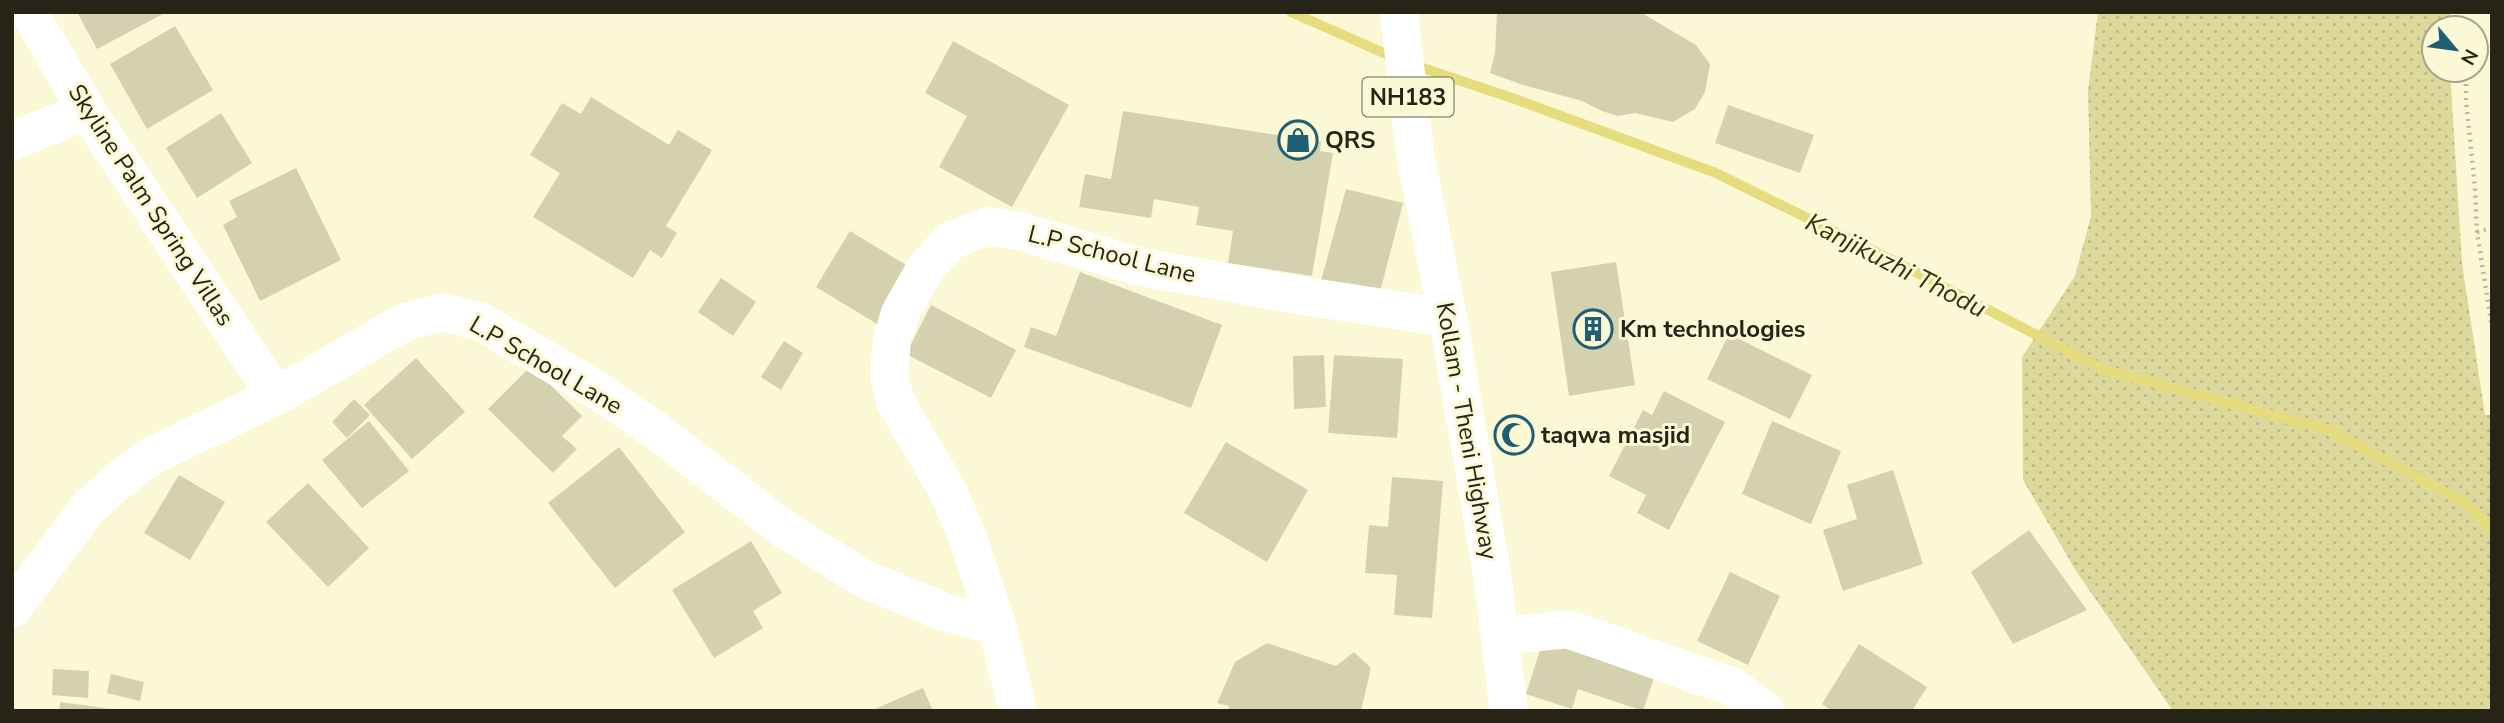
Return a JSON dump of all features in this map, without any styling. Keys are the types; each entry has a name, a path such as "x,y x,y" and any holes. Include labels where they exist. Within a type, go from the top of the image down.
{"main road":[{"name":"Skyline Palm Spring Villas","path":"29,12 87,111 276,396"},
{"name":"Kollam - Theni Highway","path":"1400,26 1415,153 1448,318 1501,636 1509,711"},
{"path":"12,141 87,111"},
{"name":"L.P School Lane","path":"1018,711 997,626 967,536 948,491 896,403 889,374 892,339 901,313 925,270 950,241 987,226 1019,231 1137,266 1448,318"},
{"name":"L.P School Lane","path":"12,609 88,508 118,480 151,456 276,396 405,322 443,312 481,322 597,390 659,433 784,529 864,579 944,612 997,626"},
{"path":"1501,636 1568,629 1733,687 1765,711"}],"path":[{"path":"2466,84 2477,232 2492,328"},
{"path":"2477,232 2492,228"}],"shaded area":[{"path":"2098,12 2450,12 2420,14 2420,84 2451,84 2462,263 2485,415 2492,415 2492,711 2173,711 2076,571 2023,480 2022,357 2075,276 2091,216 2088,90"}],"building":[{"path":"77,12 162,12 163,14 97,49"},
{"path":"1497,12 1640,12 1696,45 1710,64 1705,92 1695,109 1673,122 1635,113 1618,116 1582,101 1490,73 1495,53"},
{"path":"175,26 213,90 147,129 110,64"},
{"path":"953,41 1069,105 1012,207 939,167 967,116 925,93"},
{"path":"591,97 669,145 678,130 712,150 666,226 677,233 662,258 650,250 633,278 533,217 560,173 530,155 562,103 581,114"},
{"path":"1728,105 1814,135 1800,173 1715,143"},
{"path":"1123,111 1321,142 1320,151 1333,153 1312,276 1228,263 1233,231 1196,225 1199,207 1154,199 1151,218 1079,207 1085,174 1111,179"},
{"path":"221,113 252,163 197,198 166,148"},
{"path":"296,168 341,260 260,301 223,225 237,217 229,201"},
{"path":"1346,189 1403,203 1377,304 1319,288"},
{"path":"850,231 911,268 877,324 816,287"},
{"name":"Km technologies","path":"1616,262 1635,385 1569,396 1551,272"},
{"path":"1080,272 1222,325 1191,408 1024,347 1031,327 1056,336"},
{"path":"721,278 756,302 733,336 698,312"},
{"path":"931,305 1016,350 991,398 906,354"},
{"path":"1729,334 1812,375 1790,419 1707,379"},
{"path":"784,341 803,353 781,390 761,377"},
{"path":"1324,355 1326,407 1294,409 1293,356"},
{"path":"1334,355 1403,359 1397,438 1328,433"},
{"path":"416,358 465,412 412,459 364,405"},
{"path":"531,366 582,416 562,436 577,449 553,473 488,409"},
{"path":"1664,391 1725,422 1669,530 1637,513 1646,495 1609,476 1643,410 1652,415"},
{"path":"354,399 370,415 347,438 332,422"},
{"path":"369,421 409,471 362,508 322,460"},
{"path":"1772,421 1841,451 1811,524 1742,494"},
{"path":"1226,442 1308,490 1267,562 1184,513"},
{"path":"619,447 685,532 615,588 548,503"},
{"path":"1893,470 1923,564 1843,591 1823,530 1857,519 1847,485"},
{"path":"179,475 225,502 190,560 144,533"},
{"path":"1392,477 1443,481 1432,618 1394,615 1397,575 1365,573 1369,525 1388,527"},
{"path":"308,483 369,548 328,587 266,522"},
{"path":"2029,530 2087,610 2013,644 1971,572"},
{"path":"751,541 782,593 753,611 763,628 714,658 672,590"},
{"path":"1730,572 1780,596 1748,665 1697,641"},
{"path":"1543,641 1654,678 1643,711 1578,689 1572,709 1526,694"},
{"path":"1267,643 1336,666 1354,652 1371,668 1361,711 1228,711 1229,706 1217,703 1235,662"},
{"path":"1859,644 1927,687 1912,711 1832,711 1822,704"},
{"path":"53,669 89,671 88,698 52,695"},
{"path":"111,674 144,682 140,701 107,693"},
{"path":"923,688 933,711 870,711"},
{"path":"60,702 112,709 112,711 59,711"}],"waterway":[{"name":"Kanjikuzhi Thodu","path":"1291,12 1395,58"},
{"name":"Kanjikuzhi Thodu","path":"1414,65 1716,173 1892,260 2102,369 2329,430 2465,503 2492,529"}],"place":[{"name":"QRS","path":"1298,140"},
{"name":"Km technologies","path":"1593,329"},
{"name":"taqwa masjid","path":"1514,435"}]}
